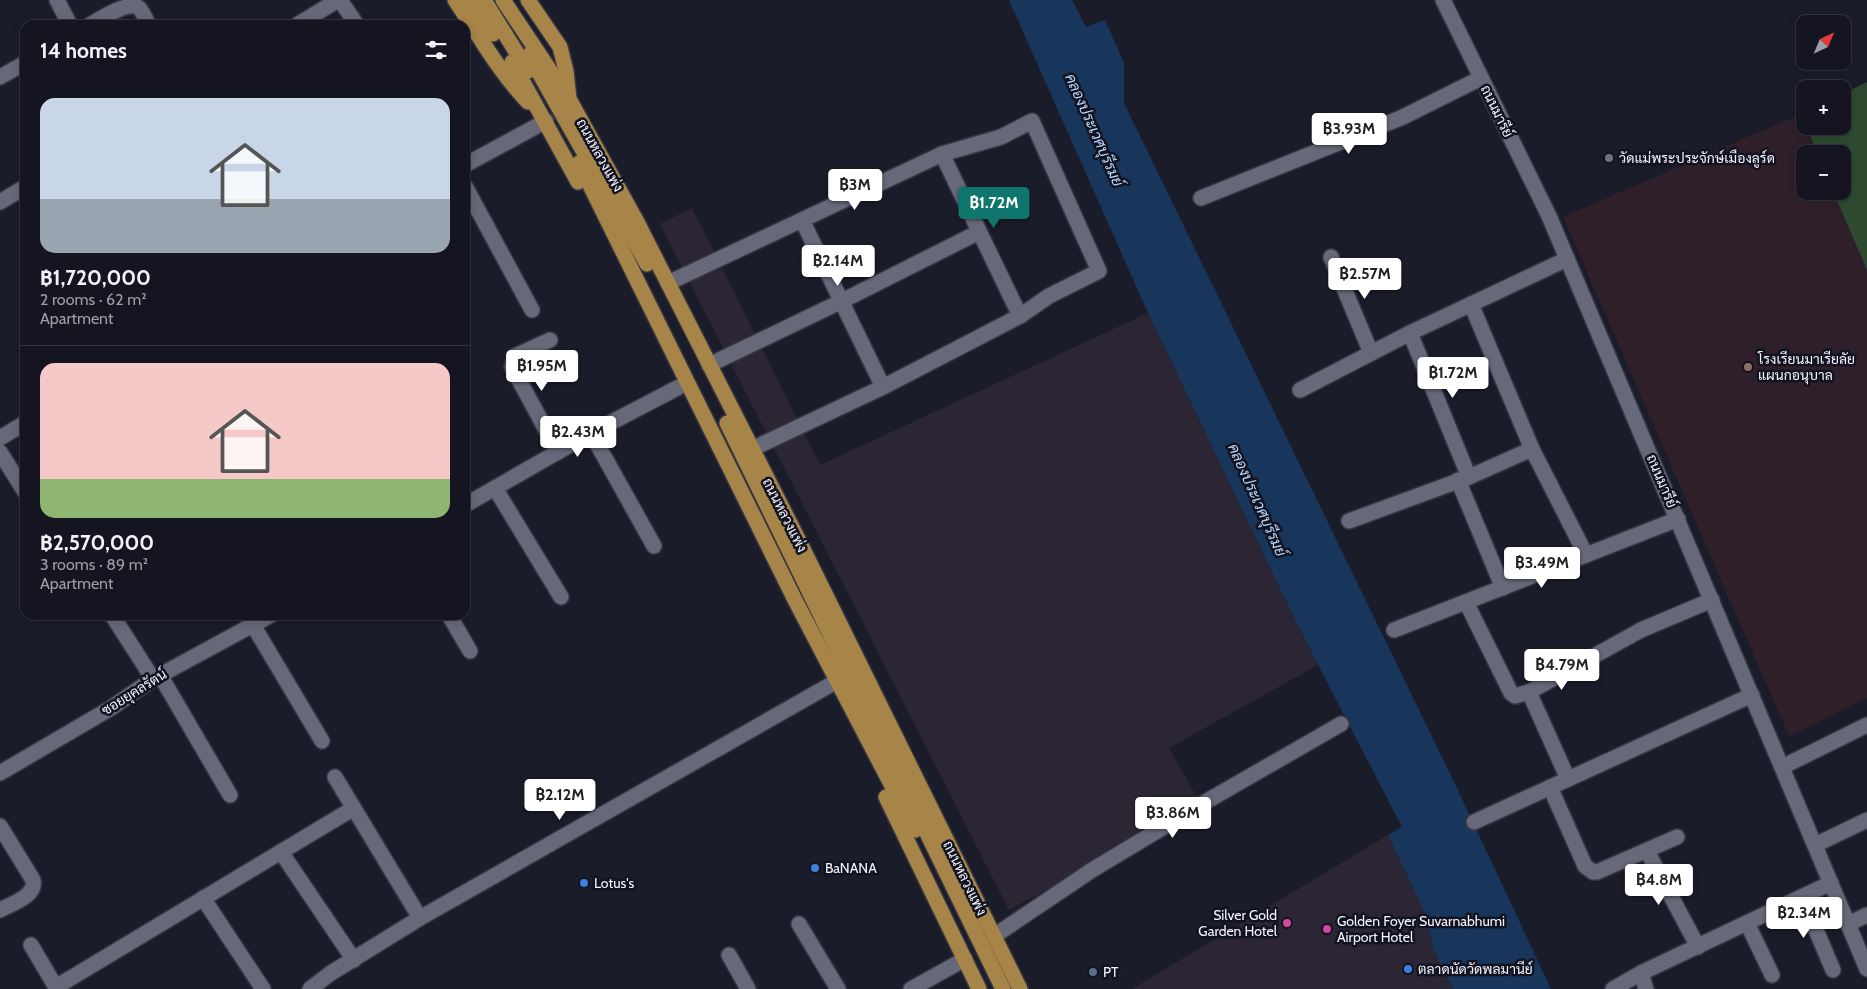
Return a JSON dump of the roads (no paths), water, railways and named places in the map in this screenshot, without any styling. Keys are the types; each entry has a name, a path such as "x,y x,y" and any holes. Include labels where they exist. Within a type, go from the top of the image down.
{"main road":[{"path":"455,0 469,20"},
{"path":"471,0 513,63 598,220 679,387 830,685 843,707 980,989"},
{"path":"484,0 517,52 575,155 787,583 935,869 994,989"},
{"path":"492,0 528,55 661,287 1004,989"},
{"name":"ถนนหลวงแพ่ง","path":"504,0 569,100 637,222 1020,989"},
{"path":"528,0 560,47 566,71 569,100"},
{"path":"470,22 516,90 545,120"}],"street":[{"path":"57,0 67,20"},
{"path":"305,20 339,0 353,20"},
{"name":"ถนนมารีย์","path":"1442,0 1549,216 1867,969"},
{"path":"99,20 128,4 140,8 146,20"},
{"path":"0,77 20,66"},
{"path":"1201,198 1403,117 1481,78"},
{"path":"470,162 545,120"},
{"path":"668,283 942,154 1002,136 1032,121 1099,271 1049,296 1020,316 883,387 752,449"},
{"path":"942,154 1020,316"},
{"path":"0,202 20,190"},
{"path":"470,195 532,310"},
{"path":"802,220 883,387"},
{"path":"709,365 979,232"},
{"path":"1331,257 1371,353"},
{"path":"1300,390 1410,333 1567,259"},
{"path":"1471,304 1532,449 1586,555"},
{"path":"1410,333 1503,588"},
{"path":"550,340 515,356 512,367 558,452"},
{"path":"470,502 591,433 679,387"},
{"path":"0,438 20,426"},
{"path":"591,433 654,546"},
{"path":"1350,521 1463,479 1532,449"},
{"path":"0,452 20,484"},
{"path":"495,488 561,597"},
{"path":"1394,630 1678,519"},
{"path":"1466,602 1511,693 1515,696 1529,692 1641,630 1712,600"},
{"path":"116,620 157,677 230,795"},
{"name":"ซอยยุคลรัตน์","path":"0,773 110,708 157,677 262,620"},
{"path":"453,620 470,651"},
{"path":"253,625 322,741"},
{"path":"310,989 331,973 420,918 830,685"},
{"path":"1529,692 1568,779"},
{"path":"1474,822 1752,695"},
{"path":"994,936 1092,870 1207,801 1342,724"},
{"path":"1782,767 1867,725"},
{"path":"335,777 420,918"},
{"path":"1550,787 1589,870 1598,872 1677,837"},
{"path":"31,945 56,988 354,808"},
{"path":"1815,846 1867,820"},
{"path":"0,826 34,880 34,885 31,893 0,910"},
{"path":"1647,851 1698,947"},
{"path":"281,852 354,960"},
{"path":"1612,989 1831,883"},
{"path":"1802,897 1833,970"},
{"path":"203,898 263,989"},
{"path":"1848,924 1867,915"},
{"path":"1747,923 1772,975"},
{"path":"799,924 838,989"},
{"path":"729,955 748,989"},
{"path":"911,989 965,959"},
{"path":"1642,973 1646,989"}],"water":[{"name":"คลองประเวศบุรีรมย์","path":"1009,0 1072,0 1086,27 1105,20 1124,63 1124,103 1455,784 1551,989 1453,989 1433,948 1427,918 1388,835 1402,827 1296,622 1148,313"}],"place":[{"name":"วัดแม่พระประจักษ์เมืองลูร์ด","path":"1609,158"},
{"name":"โรงเรียนมาเรียลัย แผนกอนุบาล","path":"1748,367"},
{"name":"BaNANA","path":"815,868"},
{"name":"Lotus's","path":"584,883"},
{"name":"Silver Gold Garden Hotel","path":"1287,923"},
{"name":"Golden Foyer Suvarnabhumi Airport Hotel","path":"1327,929"},
{"name":"ตลาดนัดวัดพลมานีย์","path":"1408,969"},
{"name":"PT","path":"1093,972"}]}
